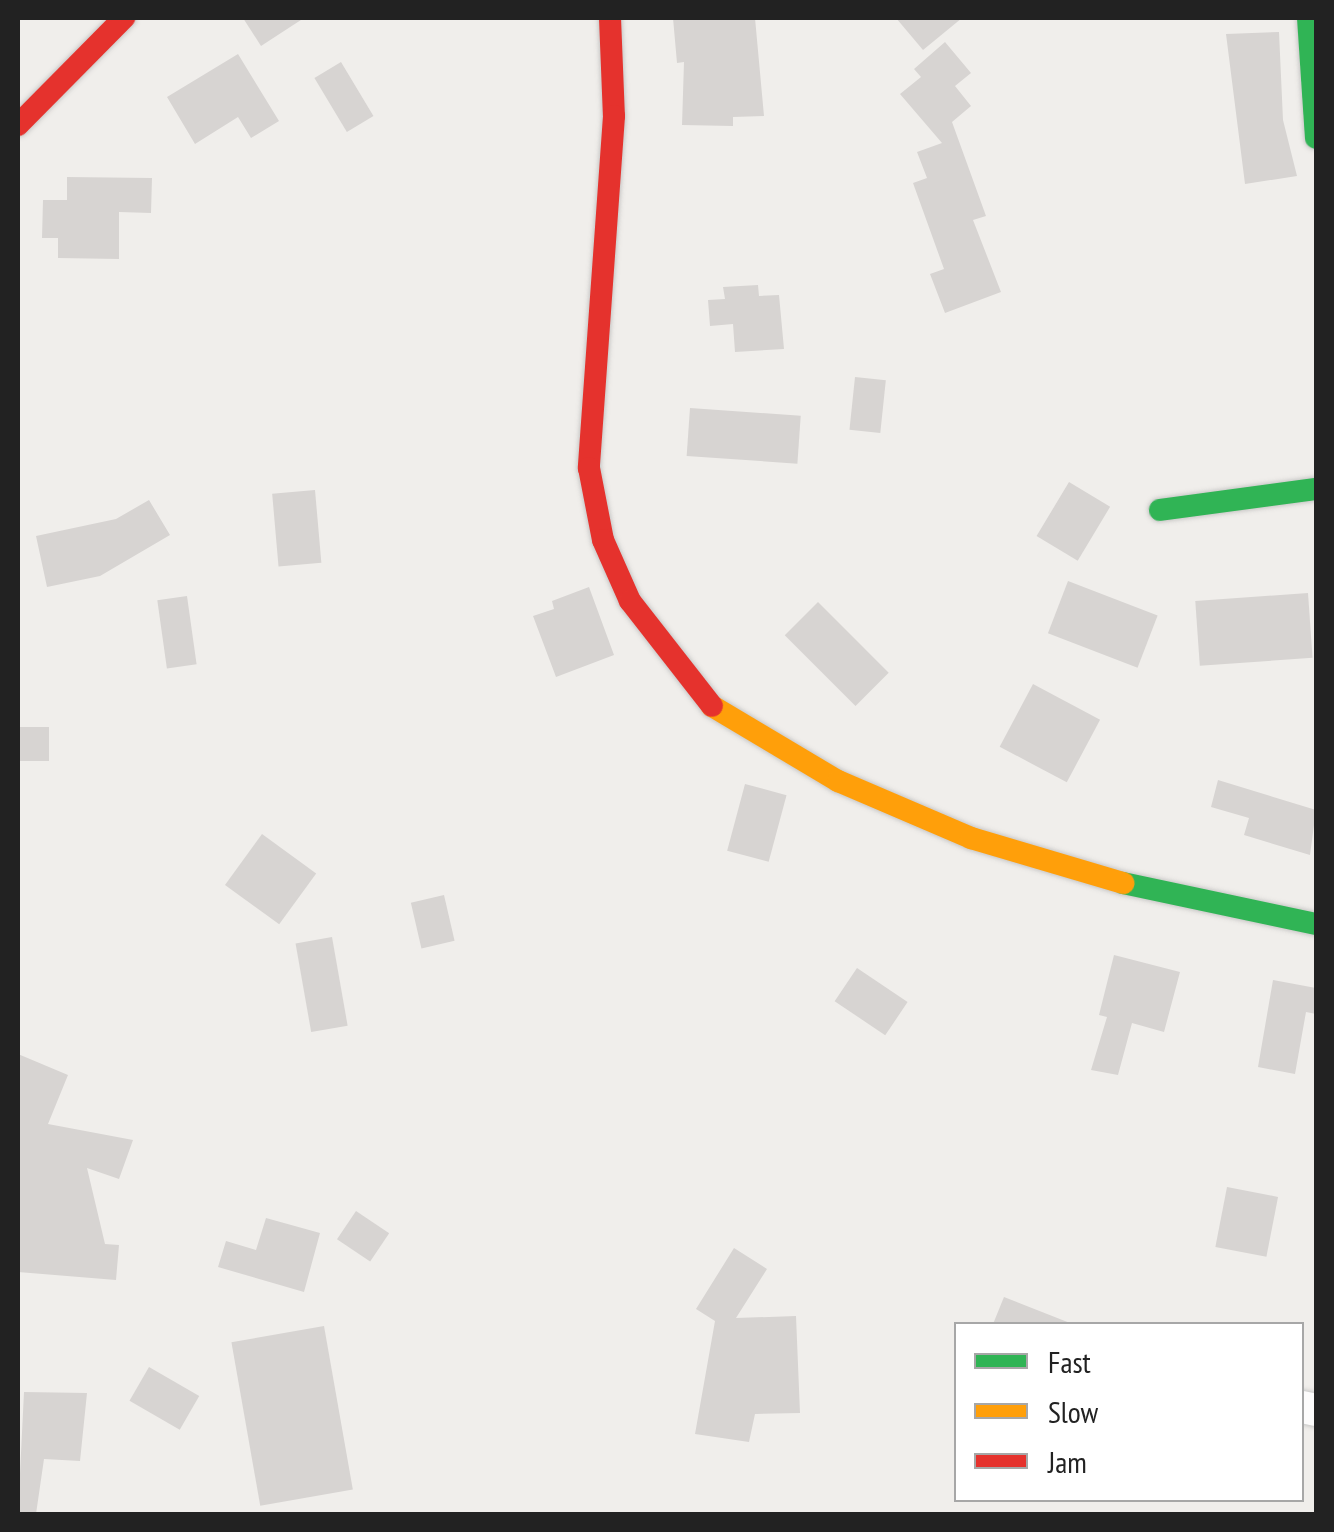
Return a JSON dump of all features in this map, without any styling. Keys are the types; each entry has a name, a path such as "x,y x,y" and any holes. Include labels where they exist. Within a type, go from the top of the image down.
{"street":[{"path":"18,126 124,18"},
{"path":"610,18 614,116 588,468 603,540 630,601 667,655 707,703 756,737 838,781 971,838 1122,883 1316,924"},
{"path":"1308,18 1316,138"},
{"path":"1160,510 1316,489"}],"building":[{"path":"243,18 304,18 261,46"},
{"path":"673,18 755,18 764,116 733,117 733,126 682,125 684,62 677,63"},
{"path":"896,18 962,18 923,50"},
{"path":"1279,32 1283,120 1297,176 1245,184 1226,34"},
{"path":"945,42 971,73 955,86 971,106 952,122 986,216 973,220 1001,292 945,313 930,274 944,269 913,183 927,178 917,152 942,143 900,94 921,77 914,69"},
{"path":"238,54 279,121 251,138 238,117 195,144 167,97"},
{"path":"341,62 373,116 347,132 314,78"},
{"path":"67,177 152,178 151,213 119,212 119,259 58,258 58,238 42,238 43,200 67,200"},
{"path":"758,285 759,296 779,295 784,349 735,352 733,324 710,326 708,300 725,299 723,287"},
{"path":"855,377 886,380 880,433 849,430"},
{"path":"690,408 801,416 797,464 687,456"},
{"path":"1069,482 1110,507 1078,561 1037,536"},
{"path":"315,490 321,563 279,566 272,494"},
{"path":"149,500 170,535 100,576 47,587 36,536 116,519"},
{"path":"1068,581 1158,615 1138,668 1048,633"},
{"path":"589,587 614,655 556,677 533,616 554,609 552,601"},
{"path":"1308,593 1313,658 1200,666 1195,601"},
{"path":"187,596 197,664 167,669 157,600"},
{"path":"818,602 889,673 855,706 785,635"},
{"path":"1033,684 1100,720 1067,782 1000,747"},
{"path":"18,727 49,727 49,761 18,761"},
{"path":"1218,780 1316,810 1310,855 1244,835 1249,818 1211,807"},
{"path":"745,784 787,795 769,862 727,851"},
{"path":"262,834 316,873 279,924 225,885"},
{"path":"444,895 455,941 421,948 411,903"},
{"path":"332,937 348,1026 311,1032 296,943"},
{"path":"1114,955 1180,972 1164,1032 1132,1023 1118,1075 1091,1070 1107,1017 1099,1015"},
{"path":"857,968 908,1002 885,1035 835,1001"},
{"path":"1273,980 1316,988 1316,1014 1306,1012 1295,1074 1258,1067"},
{"path":"18,1054 68,1075 48,1124 133,1140 119,1179 87,1168 105,1244 119,1245 116,1280 18,1272"},
{"path":"1227,1187 1278,1197 1266,1257 1215,1247"},
{"path":"356,1211 389,1233 370,1262 337,1239"},
{"path":"266,1218 320,1233 304,1292 218,1267 226,1241 256,1250"},
{"path":"734,1248 767,1269 736,1318 796,1316 800,1413 755,1414 749,1442 695,1434 715,1321 696,1309"},
{"path":"1004,1297 1067,1322 994,1322"},
{"path":"324,1326 353,1489 260,1506 231,1342"},
{"path":"149,1367 199,1396 180,1430 130,1401"},
{"path":"24,1392 87,1393 80,1461 44,1459 36,1514 18,1514"}],"traffic: fast":[{"path":"1308,18 1316,138"},
{"path":"1160,510 1316,489"},
{"path":"1123,883 1316,924"}],"traffic: slow":[{"path":"712,706 838,781 971,838 1123,883"}],"traffic: jam":[{"path":"18,125 124,18"},
{"path":"610,18 614,116 589,468 603,540 630,601 712,706"}]}
